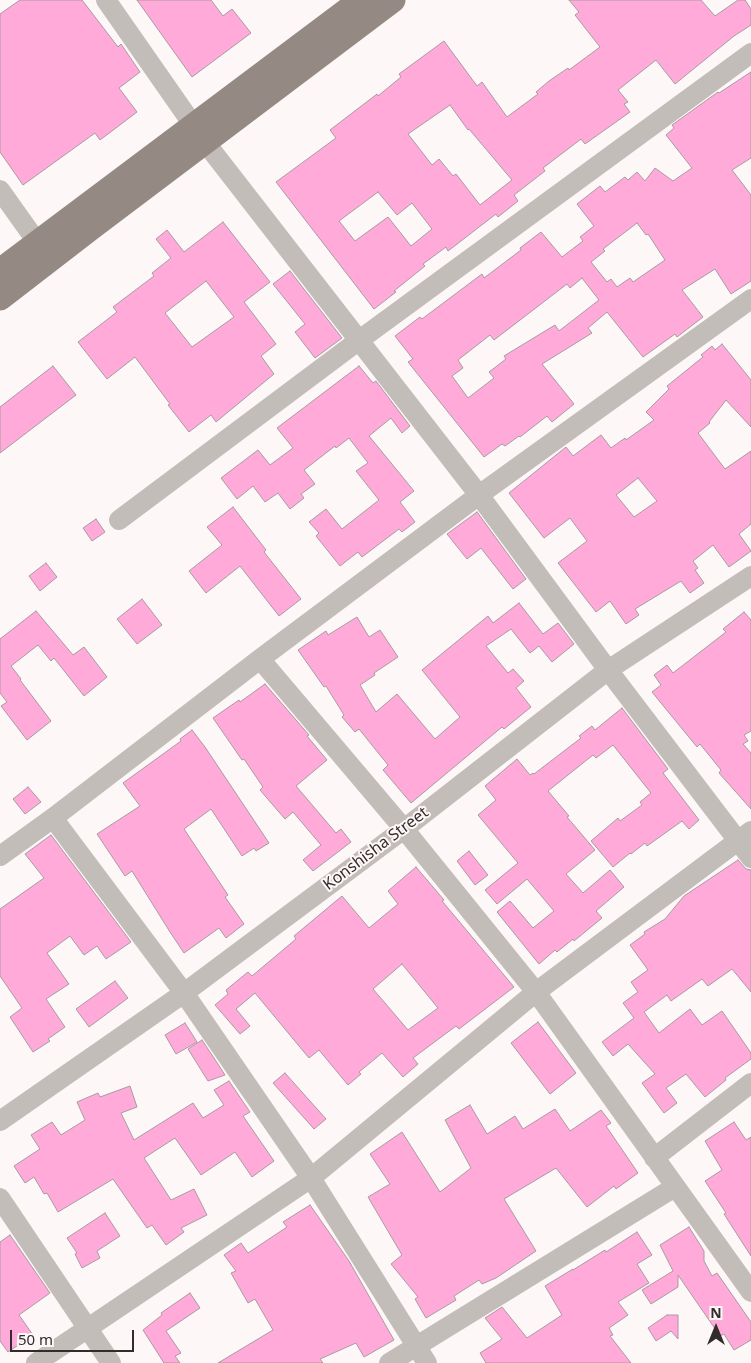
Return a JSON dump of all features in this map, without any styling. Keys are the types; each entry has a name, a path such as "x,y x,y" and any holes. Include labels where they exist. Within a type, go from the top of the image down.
{"main road":[{"path":"0,271 38,242 200,134 393,0"},
{"path":"0,298 200,134 355,2"}],"street":[{"path":"106,0 200,134 358,341 479,495 608,670 744,836 751,858"},
{"path":"120,520 358,341 751,53"},
{"path":"0,190 38,242"},
{"path":"0,856 53,818 260,659 479,495 751,299"},
{"name":"Konshisha Street","path":"0,1121 184,993 404,829 608,670 751,576"},
{"path":"260,659 404,829 536,992 751,1292"},
{"path":"53,818 184,993 310,1178 427,1363"},
{"path":"36,1363 310,1178 536,992 744,836"},
{"path":"654,1158 751,1082"},
{"path":"389,1363 675,1187"},
{"path":"0,1198 111,1363"}],"building":[{"path":"20,0 82,0 118,47 121,44 140,72 119,88 137,112 100,140 95,133 23,185 0,152 0,14"},
{"path":"137,0 211,0 223,16 232,9 251,33 192,77"},
{"path":"569,0 701,0 715,16 738,0 745,0 751,9 751,25 734,36 675,84 656,60 618,90 628,102 624,104 630,112 585,144 581,139 543,168 545,171 514,195 518,201 498,217 496,214 448,251 446,247 423,264 425,266 374,309 276,182 336,138 330,130 377,94 378,96 401,77 399,74 444,41 477,86 482,82 507,117 538,94 536,92 549,81 568,68 569,70 600,47 575,15 579,12","holes":["450,105 468,130 512,180 480,205 456,174 453,176 439,159 432,165 408,134","378,192 397,215 412,203 432,229 411,246 388,217 355,241 339,221"]},
{"path":"751,72 751,158 732,170 751,195 751,281 731,294 715,269 682,290 703,317 677,337 675,334 643,357 607,312 588,328 592,333 542,364 574,404 552,422 547,416 520,437 505,446 502,444 484,457 408,362 413,359 395,336 420,317 422,319 482,274 484,278 541,232 562,257 583,241 580,237 594,226 577,204 600,186 605,192 625,177 628,180 637,172 645,181 655,168 673,181 692,168 666,135 674,128 672,125","holes":["637,223 646,235 648,234 665,260 633,282 630,278 617,287 611,279 607,282 591,262 605,251 603,249","582,278 599,300 559,331 555,325 504,356 506,359 489,372 494,378 468,398 452,376 463,368 458,360 490,335 494,340 567,284 570,288"]},
{"path":"223,222 270,282 244,302 276,344 261,356 274,374 216,422 211,415 189,432 135,357 107,379 78,342 117,312 113,307 154,276 152,273 171,258 156,239 167,230 184,252","holes":["206,281 234,317 192,347 165,313"]},
{"path":"290,271 342,338 315,358 295,332 305,324 273,284"},
{"path":"722,344 751,380 751,427 726,400 710,423 698,433 725,469 751,451 751,524 739,534 751,551 729,567 713,545 693,561 698,568 695,570 704,583 690,593 681,581 635,609 639,615 626,624 610,601 596,612 558,563 587,541 570,518 544,538 509,493 566,447 573,456 601,435 611,448 625,438 626,440 654,420 646,412 669,389 667,386 703,357 701,355 712,346 715,350","holes":["638,478 657,501 634,517 616,495"]},
{"path":"53,366 76,395 0,453 0,407"},
{"path":"359,366 373,383 376,381 410,426 402,433 391,418 369,436 414,491 400,502 415,522 402,532 399,529 362,557 358,552 340,566 316,536 319,533 309,522 326,509 342,529 379,500 356,471 368,463 349,438 336,448 335,446 304,470 315,484 301,494 304,498 290,509 278,493 265,502 253,486 237,499 221,478 258,450 270,465 293,448 277,428"},
{"path":"233,507 266,550 264,552 301,599 279,616 240,566 206,593 189,571 222,545 207,527"},
{"path":"477,512 526,579 513,589 481,548 467,559 447,534"},
{"path":"96,519 105,532 92,541 83,528"},
{"path":"46,563 57,577 40,591 29,576"},
{"path":"142,599 162,625 137,644 117,619"},
{"path":"519,603 543,634 558,623 574,644 552,662 539,646 530,653 511,629 486,646 508,673 513,669 524,681 516,688 531,707 504,729 502,727 411,803 383,770 388,765 359,729 355,732 342,717 344,715 326,686 324,687 298,650 326,631 328,635 357,617 369,637 380,630 398,657 360,685 376,712 397,694 435,739 460,717 422,670 488,616 493,623"},
{"path":"36,611 73,655 84,647 107,677 84,696 54,658 51,661 38,645 11,666 51,721 27,740 1,706 7,702 0,693 0,639"},
{"path":"744,612 751,620 751,731 744,735 748,741 743,744 751,753 751,809 719,773 721,770 700,744 697,747 652,692 661,685 654,675 667,665 673,673 726,632 723,629"},
{"path":"265,684 309,735 307,736 327,760 296,786 336,833 341,829 351,842 313,871 303,860 321,845 293,812 285,819 260,790 263,787 213,718"},
{"path":"622,708 668,769 663,773 699,820 689,829 682,821 647,846 645,843 630,853 613,867 591,841 618,818 620,821 642,805 640,802 651,793 613,745 596,758 593,755 548,791 595,850 566,874 583,893 610,870 624,887 596,911 602,918 574,941 573,939 557,952 555,950 539,964 497,912 510,901 533,928 554,911 527,879 497,904 485,890 518,863 478,815 496,800 485,786 517,759 530,775 534,774 581,738 579,736 592,726 595,730"},
{"path":"192,730 269,843 256,851 254,848 242,856 211,809 184,829 228,895 225,897 244,924 226,938 219,928 184,953 132,871 125,876 97,834 140,806 123,783 181,741 180,739"},
{"path":"28,787 41,802 25,814 13,799"},
{"path":"51,835 131,942 106,959 97,946 84,955 70,936 47,953 69,984 46,999 65,1027 48,1039 50,1041 33,1052 10,1017 22,1008 0,976 0,909 44,878 25,854"},
{"path":"469,851 488,875 475,885 457,861"},
{"path":"738,860 746,869 751,870 751,992 732,969 708,986 702,979 671,1001 667,995 644,1012 659,1033 690,1009 702,1025 722,1011 751,1053 751,1059 725,1078 726,1080 705,1097 686,1074 666,1088 677,1103 664,1113 642,1083 655,1074 628,1044 613,1056 602,1042 634,1018 623,1003 638,992 631,982 648,970 630,945 645,934 644,932 665,919 684,896"},
{"path":"416,867 514,987 459,1029 456,1026 413,1058 418,1064 403,1077 382,1053 359,1072 361,1074 348,1085 319,1050 309,1058 255,993 236,1009 250,1026 240,1034 215,1005 228,994 226,990 248,972 252,976 296,939 294,936 342,896 369,928 398,904 388,891","holes":["402,964 438,1008 408,1030 373,989"]},
{"path":"115,981 128,998 89,1027 76,1009"},
{"path":"538,1022 576,1073 550,1094 511,1043"},
{"path":"185,1023 197,1042 176,1054 165,1035"},
{"path":"202,1040 225,1075 208,1081 188,1049"},
{"path":"285,1073 326,1119 314,1129 273,1083"},
{"path":"229,1081 250,1112 243,1116 274,1161 252,1177 235,1152 201,1175 175,1138 144,1158 171,1200 194,1189 207,1215 181,1228 184,1232 166,1245 152,1225 147,1228 113,1179 58,1212 47,1193 44,1194 34,1177 25,1183 14,1166 40,1149 31,1135 52,1122 61,1135 85,1120 77,1102 98,1093 100,1097 130,1086 137,1107 121,1113 134,1140 193,1103 203,1118 224,1105 214,1090"},
{"path":"470,1105 487,1134 515,1116 523,1129 555,1109 570,1131 601,1110 611,1123 606,1126 638,1173 616,1189 614,1186 587,1207 556,1168 504,1199 536,1251 496,1278 482,1284 479,1280 454,1296 456,1300 426,1318 415,1299 418,1297 391,1264 402,1255 368,1197 390,1184 370,1154 402,1132 440,1192 471,1168 445,1120"},
{"path":"734,1122 746,1140 751,1137 751,1256 705,1181 722,1170 705,1141"},
{"path":"310,1205 349,1261 394,1340 364,1357 356,1343 320,1359 323,1363 218,1363 273,1330 255,1299 248,1303 231,1273 236,1271 224,1255 241,1243 248,1253 287,1227 283,1222"},
{"path":"105,1213 120,1236 97,1251 100,1258 82,1268 75,1254 77,1253 67,1238"},
{"path":"689,1227 704,1251 704,1261 712,1276 717,1273 751,1322 751,1340 734,1350 724,1334 720,1336 678,1275 678,1287 651,1304 642,1290 673,1271 660,1245"},
{"path":"637,1232 652,1255 637,1264 649,1283 618,1302 628,1315 609,1328 613,1335 610,1336 631,1363 486,1363 480,1353 502,1339 485,1318 502,1307 527,1338 562,1315 545,1286 605,1250 606,1252"},
{"path":"10,1235 50,1293 19,1315 33,1335 8,1352 0,1341 0,1242"},
{"path":"190,1293 200,1308 166,1331 181,1353 175,1356 180,1363 164,1363 143,1330 162,1315 161,1313"},
{"path":"667,1315 678,1315 678,1339 671,1331 656,1341 648,1328"}]}
